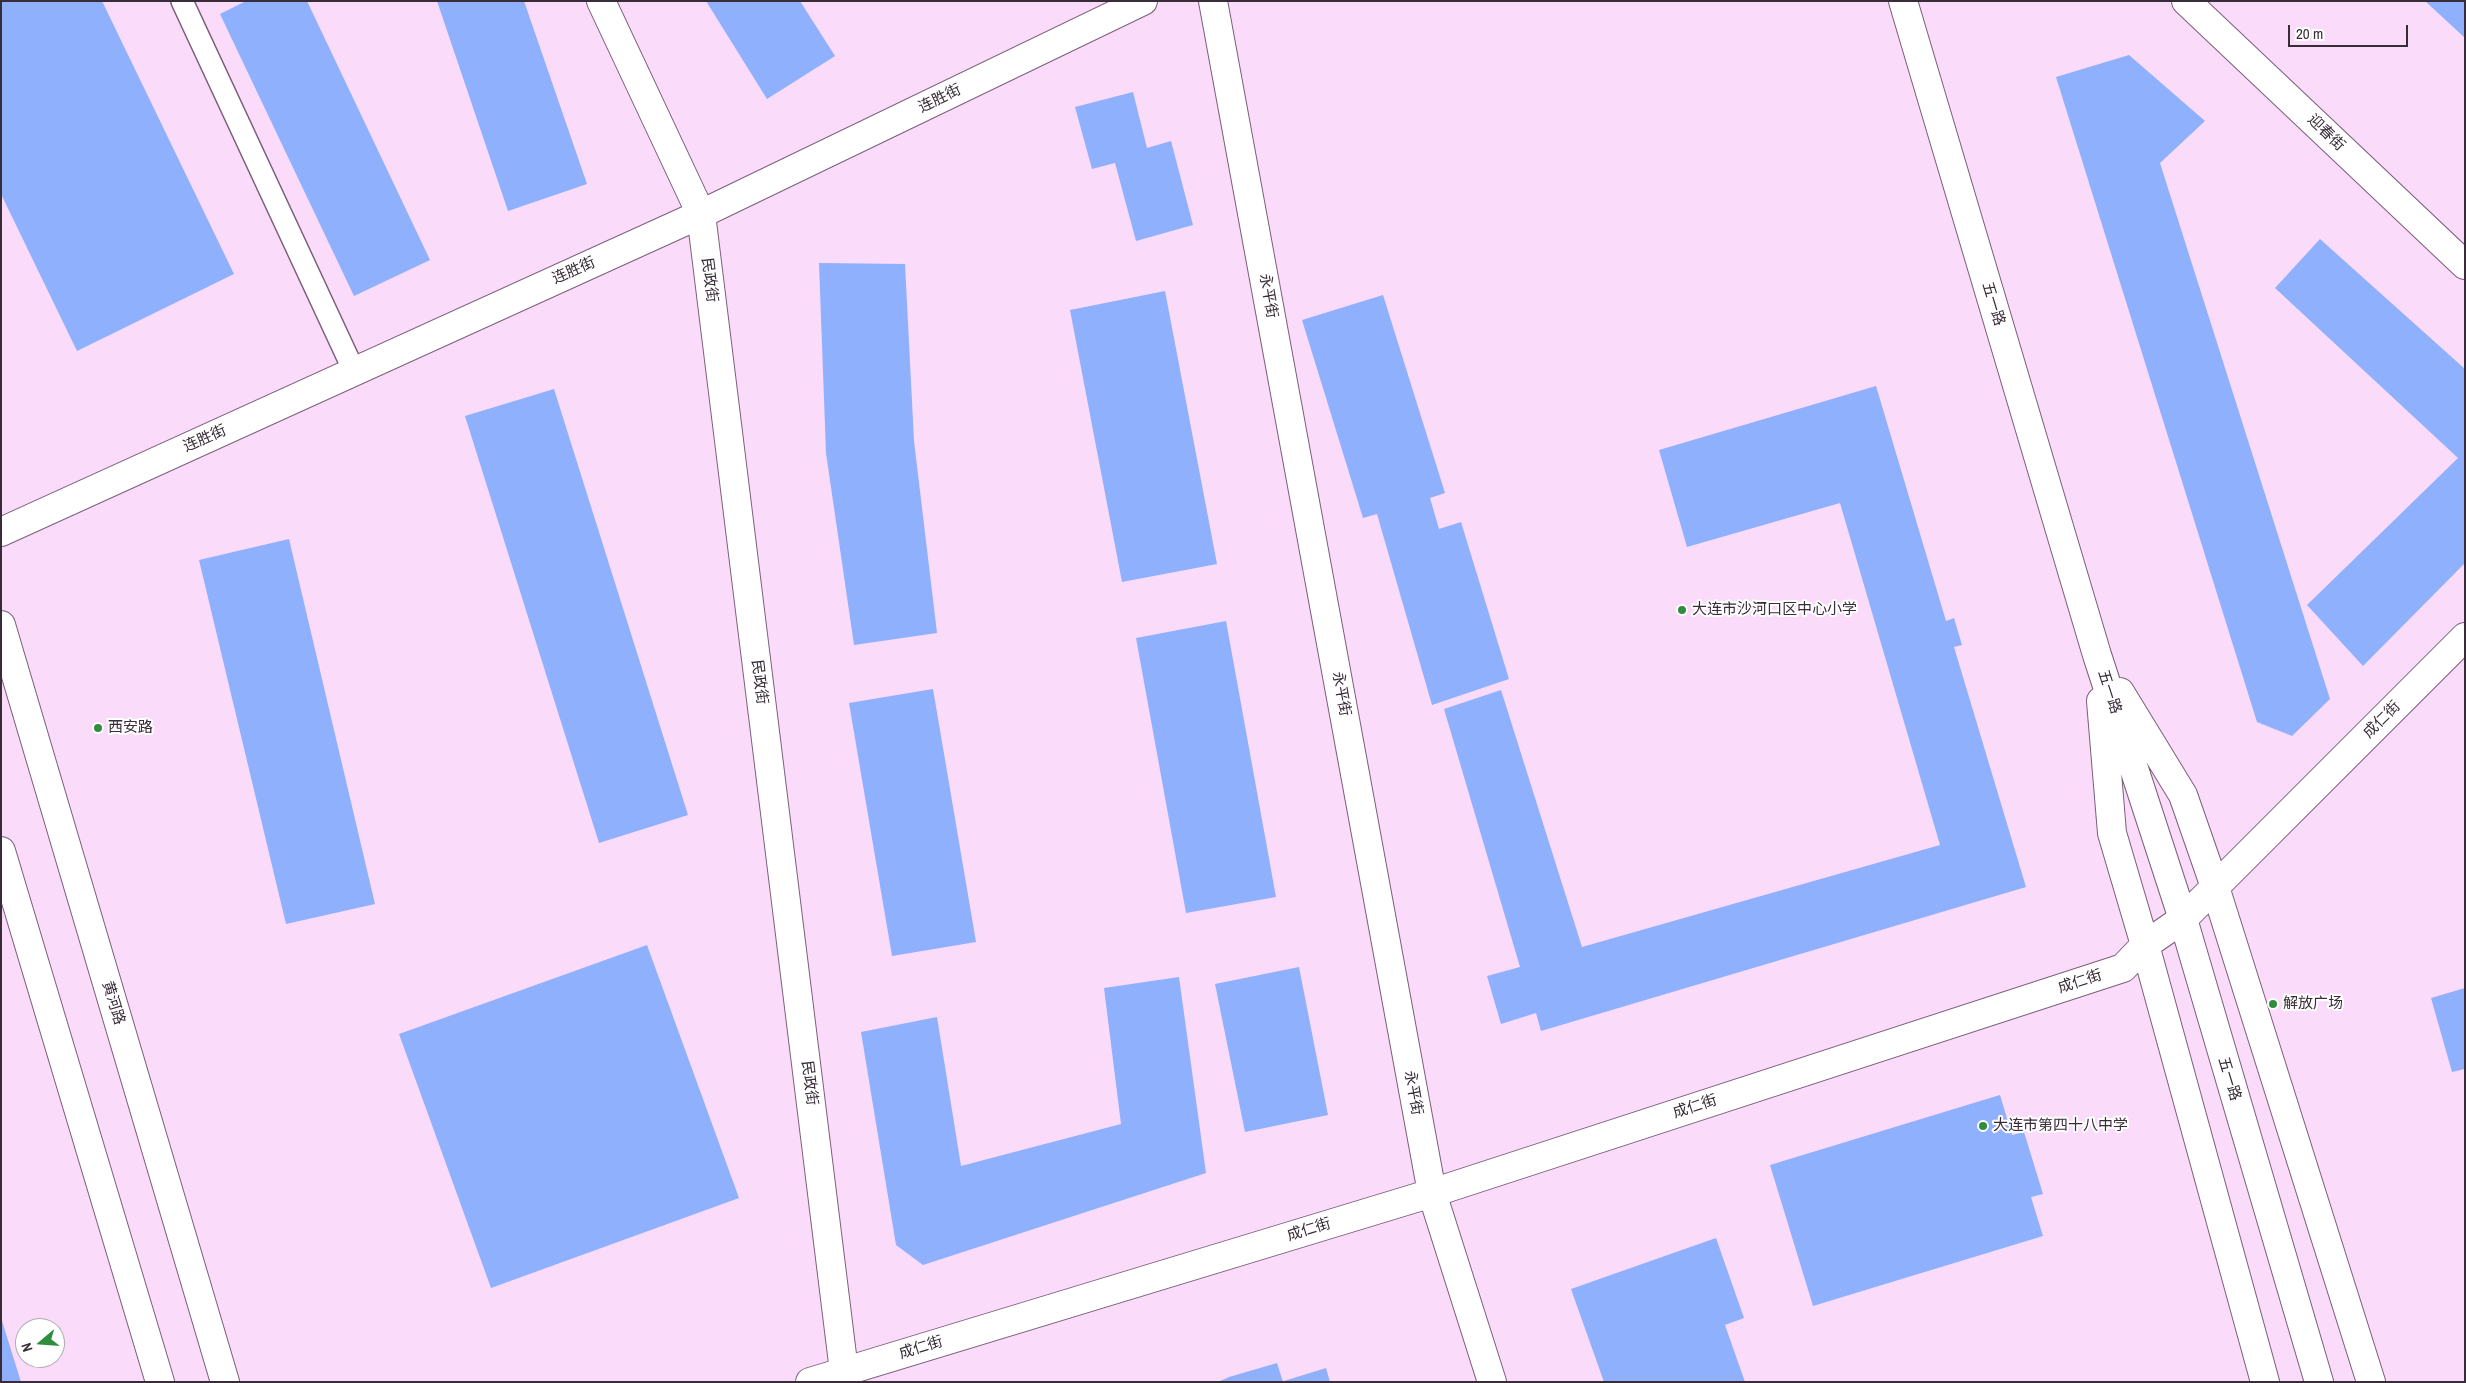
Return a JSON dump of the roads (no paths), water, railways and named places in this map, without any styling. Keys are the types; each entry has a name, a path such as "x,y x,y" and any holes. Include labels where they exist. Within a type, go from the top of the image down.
{"street":[{"name":"民政街","path":"602,1 701,214 846,1376"},
{"name":"连胜街","path":"1,532 701,214 1143,1"},
{"name":"永平街","path":"1213,1 1432,1193 1492,1382"},
{"name":"五一路","path":"1903,1 2098,655 2183,919 2319,1382"},
{"path":"1921,61 1922,1"},
{"name":"迎春街","path":"2186,1 2465,266"},
{"name":"黄河路","path":"1,625 225,1382"},
{"name":"成仁街","path":"810,1382 846,1376 1432,1193 2123,968 2145,945 2183,919 2465,637"},
{"path":"2098,655 2183,794 2215,887 2371,1382"},
{"path":"2098,655 2112,833 2145,945 2265,1382"},
{"path":"1,850 160,1382"}],"lane":[{"path":"182,1 354,371"}],"place":[{"name":"大连市沙河口区中心小学","path":"1682,610"},
{"name":"西安路","path":"98,728"},
{"name":"解放广场","path":"2273,1004"},
{"name":"大连市第四十八中学","path":"1983,1126"}]}
